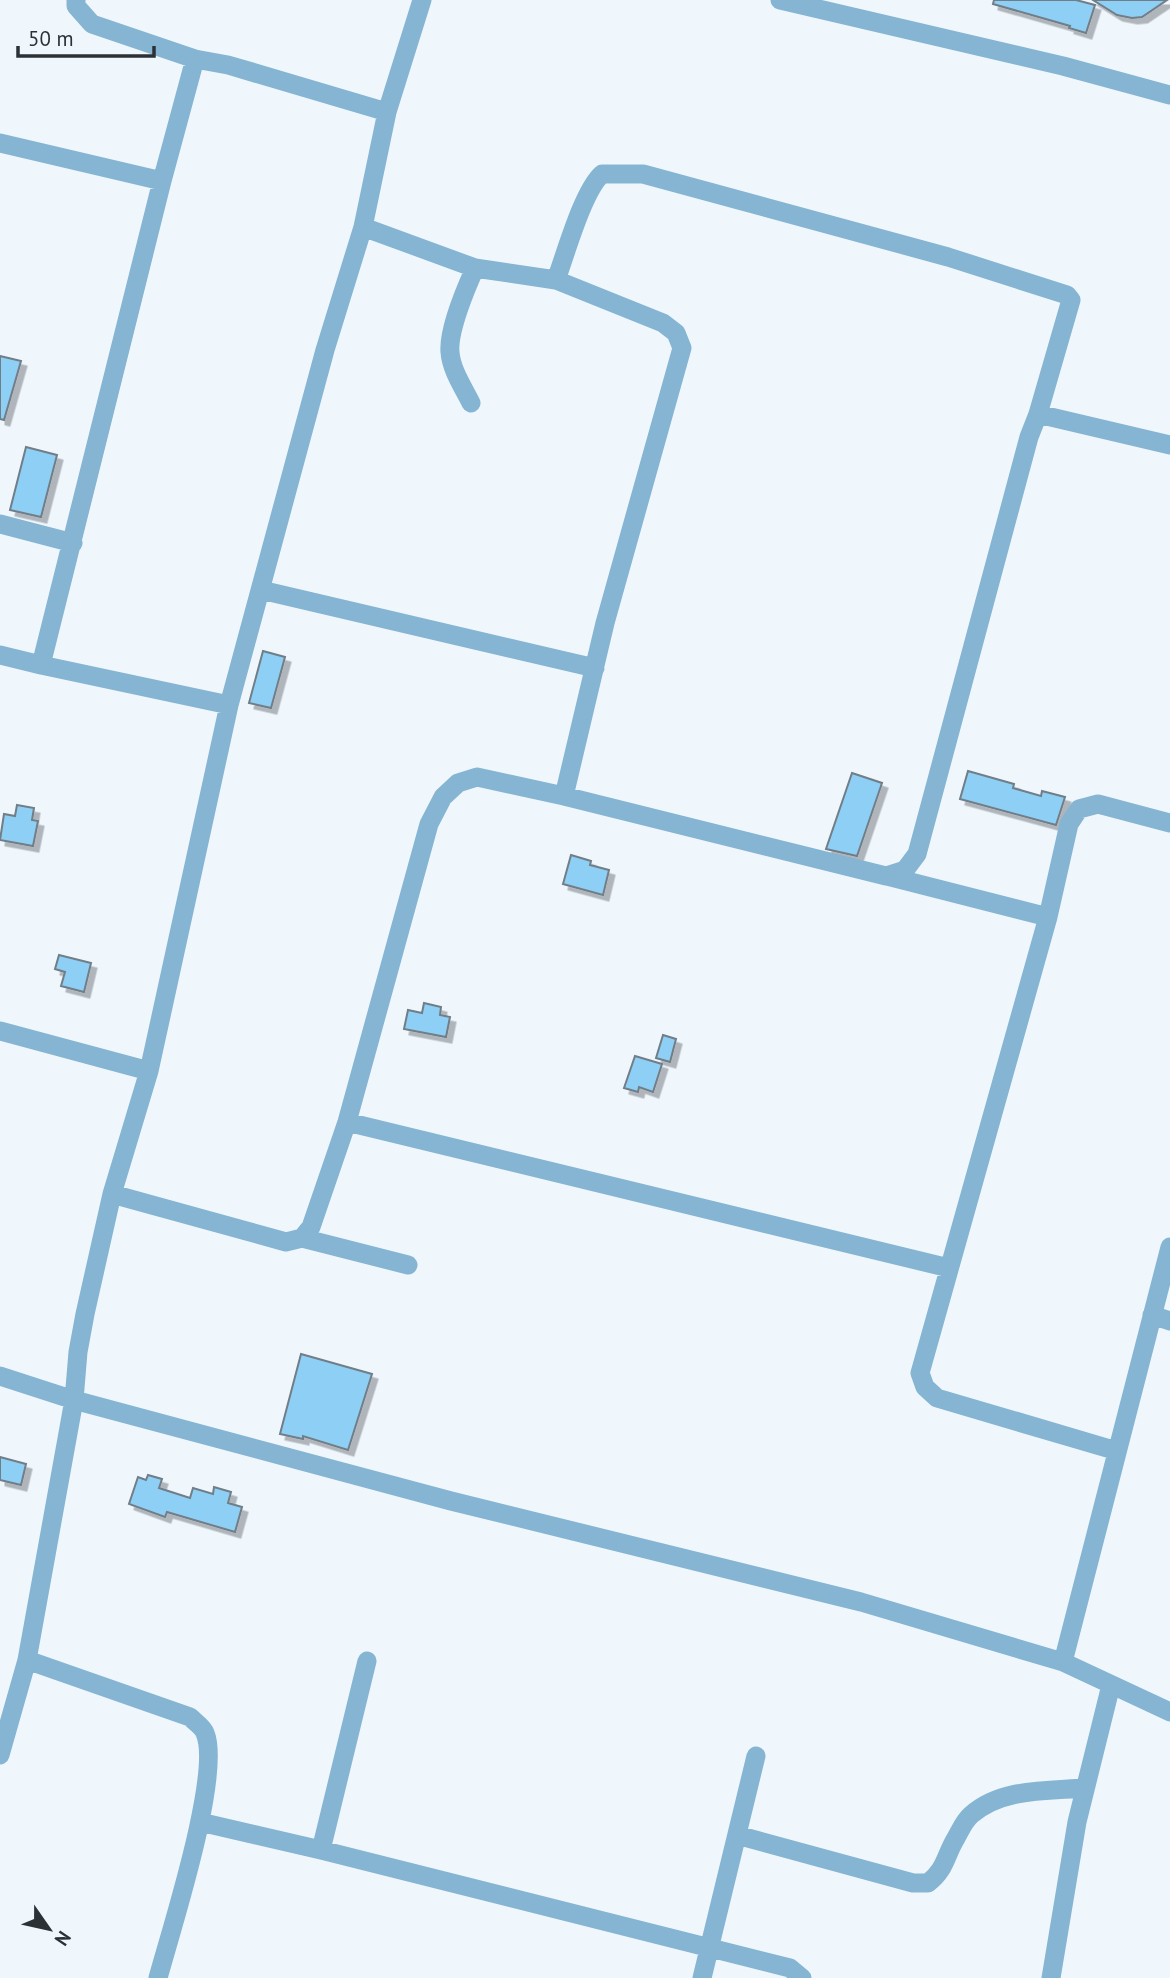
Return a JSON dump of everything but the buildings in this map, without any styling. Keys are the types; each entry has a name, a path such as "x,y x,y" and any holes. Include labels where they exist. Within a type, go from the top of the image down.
{"street":[{"path":"76,0 76,6 92,24 195,60 228,65 387,112"},
{"path":"0,1755 27,1660 74,1400 78,1352 112,1195 149,1071 229,705 325,350 362,227 387,112 422,0"},
{"path":"780,0 1063,66 1170,95"},
{"path":"41,665 162,181 195,60"},
{"path":"0,143 162,181"},
{"path":"556,280 594,181 602,174 643,174 948,257 1067,295 1070,300 1029,437 917,854 905,870 886,876"},
{"path":"362,227 475,268 556,280 663,323 676,333 682,348 595,668 564,796"},
{"path":"471,403 449,350 460,305 475,268"},
{"path":"1038,414 1170,445"},
{"path":"0,524 72,543"},
{"path":"261,590 595,668"},
{"path":"0,655 229,705"},
{"path":"302,1238 312,1227 347,1122 429,824 443,797 458,783 477,777 564,796 1048,917"},
{"path":"1117,1451 937,1398 925,1387 920,1373 1048,917 1069,824 1079,810 1098,804 1170,823"},
{"path":"0,1031 149,1071"},
{"path":"347,1122 949,1268"},
{"path":"112,1195 286,1242 302,1238 408,1265"},
{"path":"1063,1662 1117,1451 1161,1318 1170,1247"},
{"path":"0,1376 74,1400 451,1502 862,1602 1063,1662 1170,1712"},
{"path":"27,1660 190,1717 205,1731 210,1755 200,1822 158,1978"},
{"path":"321,1850 367,1661"},
{"path":"1051,1978 1077,1822 1111,1685"},
{"path":"702,1978 756,1756"},
{"path":"737,1835 913,1883 928,1883 940,1874 953,1843 969,1816 990,1802 1020,1794 1085,1788"},
{"path":"200,1822 790,1968 802,1978"}]}
